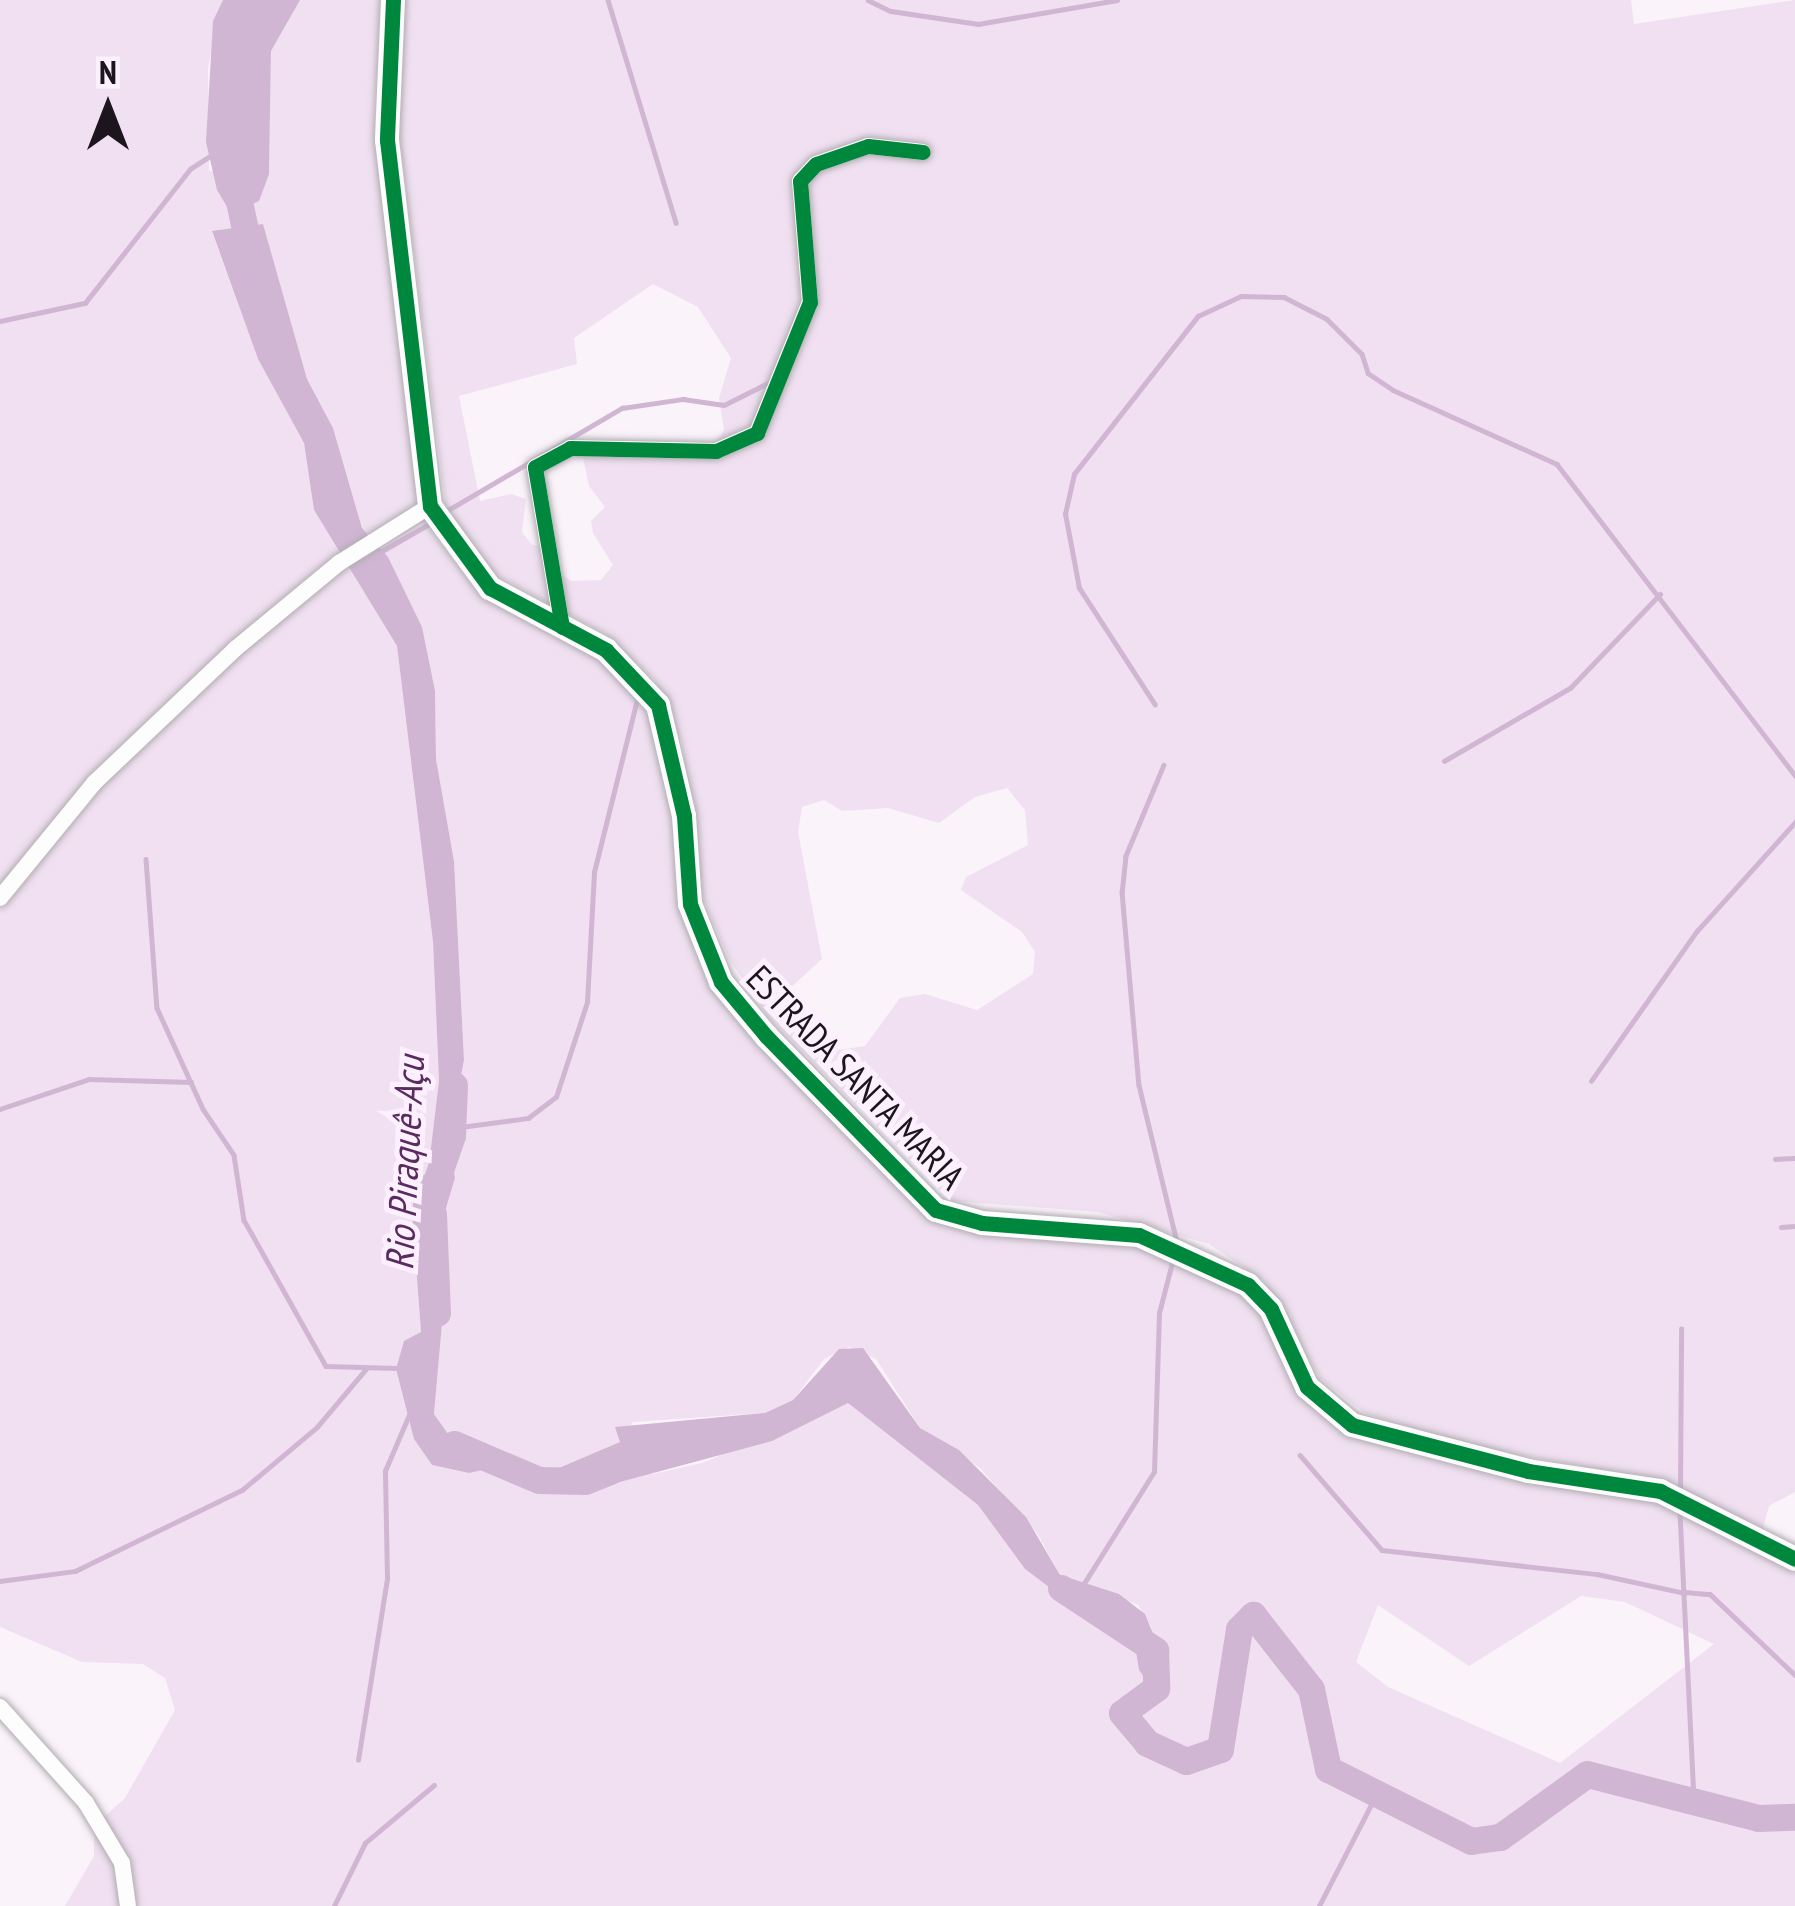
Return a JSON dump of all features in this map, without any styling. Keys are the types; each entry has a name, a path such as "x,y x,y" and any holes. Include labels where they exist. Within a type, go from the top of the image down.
{"street":[{"name":"ESTRADA SANTA MARIA","path":"393,0 387,140 430,506 490,588 634,672 658,705 685,816 690,904 721,982 936,1210 982,1223 1107,1228 1167,1243 1249,1285 1271,1309 1307,1387 1352,1425 1528,1471 1660,1491 1795,1559"},
{"path":"562,627 535,466 570,448 716,451 757,434 810,302 800,182 816,164 868,146 923,152"},
{"path":"0,898 94,783 339,562 430,506"},
{"path":"0,1707 86,1803 122,1863 128,1906"}],"shaded area":[{"path":"0,0 223,0 208,67 209,171 269,174 271,51 289,13 300,0 382,0 374,111 425,523 474,588 590,651 644,703 660,746 689,927 917,1203 1118,1239 1248,1296 1368,1439 1460,1467 1652,1500 1795,1568 1795,1906 65,1906 94,1856 94,1826 125,1798 175,1710 165,1678 143,1664 82,1662 0,1627","holes":["263,225 307,379 333,428 362,528 388,557 435,691 436,759 454,861 464,1060 449,1138 455,1178 434,1248 433,1275 445,1290 434,1414 469,1473 432,1465 414,1438 396,1369 421,1333 412,1212 416,1181 428,1173 439,1081 433,942 397,646 314,510 304,443 258,359 212,232","849,1347 876,1359 920,1428 980,1468 1037,1533 1060,1575 1138,1605 1151,1627 1151,1686 1139,1670 1132,1627 1070,1603 1025,1569 978,1505 848,1403 702,1463 653,1474 556,1469 623,1441 633,1422 765,1413 793,1400 824,1359","1581,1596 1625,1602 1714,1644 1560,1763 1388,1687 1356,1662 1378,1605 1469,1666"]},
{"path":"223,0 300,0 271,51 269,174 259,201 240,210 229,210 217,190 206,142 213,21"},
{"path":"405,0 1631,0 1634,24 1795,0 1795,1492 1769,1506 1762,1532 1665,1481 1465,1445 1363,1412 1320,1378 1264,1281 1209,1244 1098,1212 952,1201 769,1018 729,959 700,890 682,742 655,680 606,634 489,571 447,517 398,125","holes":["653,284 698,307 731,358 719,398 724,430 717,442 580,444 589,486 605,507 591,521 593,533 613,565 601,580 572,581 555,572 547,546 532,545 522,532 526,499 511,494 480,501 459,396 577,364 574,338","1007,788 1025,810 1028,845 966,877 961,890 1022,932 1035,952 1033,974 977,1010 925,994 900,998 865,1046 838,1050 782,1012 777,989 788,990 822,959 798,832 802,807 824,800 842,811 888,808 939,823 975,797"]},
{"path":"263,224 307,379 333,428 362,528 388,557 422,627 435,691 436,759 454,861 464,1060 449,1138 455,1178 434,1248 433,1275 445,1290 434,1414 448,1434 486,1447 491,1468 469,1473 432,1465 414,1439 396,1369 404,1341 421,1332 412,1212 416,1181 428,1172 439,1081 433,942 397,646 314,510 304,443 258,359 212,231"},
{"path":"863,1348 920,1428 959,1450 1026,1517 1060,1575 1119,1594 1145,1614 1162,1656 1151,1687 1139,1670 1132,1627 1070,1603 1025,1569 978,1505 848,1403 772,1441 605,1486 582,1486 554,1470 620,1442 615,1427 765,1413 793,1400 839,1349"}],"waterway":[{"path":"608,0 676,223"},
{"path":"868,0 891,11 978,24 1117,0"},
{"path":"0,321 85,303 190,169 210,156"},
{"name":"Rio Piraquê-Açu","path":"234,177 252,263"},
{"path":"1155,705 1079,588 1065,514 1074,474 1198,316 1241,296 1284,297 1327,319 1362,354 1368,373 1393,390 1557,464 1795,775"},
{"path":"443,513 622,408 683,399 724,405 774,380"},
{"path":"382,551 429,524"},
{"path":"1444,761 1570,688 1660,594"},
{"path":"453,1128 528,1118 556,1097 587,1002 594,872 638,696"},
{"path":"1164,765 1126,856 1122,892 1139,1085 1177,1242"},
{"path":"1591,1081 1697,931 1795,822"},
{"path":"146,859 157,1008 203,1109 234,1155 244,1220 326,1366 397,1368"},
{"path":"0,1109 89,1079 191,1082"},
{"name":"Rio Piraquê-Açu","path":"438,1176 452,1135 454,1085"},
{"path":"1775,1159 1795,1158"},
{"name":"Rio Piraquê-Açu","path":"433,1214 437,1313"},
{"path":"1781,1227 1795,1226"},
{"path":"1083,1585 1154,1472 1159,1313 1173,1259"},
{"path":"1680,1490 1681,1329"},
{"path":"0,1581 75,1571 242,1490 317,1427 366,1369"},
{"path":"358,1760 387,1578 385,1471 412,1408"},
{"name":"Rio Piraquê-Açu","path":"454,1444 539,1480 585,1481 610,1471"},
{"path":"1300,1455 1382,1550 1597,1574 1685,1593"},
{"path":"1680,1513 1694,1801"},
{"name":"Rio Piraquê-Açu","path":"1061,1588 1155,1650 1156,1688 1122,1713 1147,1743 1186,1761 1220,1749 1239,1629 1253,1615 1311,1689 1328,1769 1471,1841 1500,1837 1587,1774 1758,1818 1795,1817"},
{"path":"1685,1592 1710,1594 1795,1675"},
{"path":"334,1906 365,1843 434,1785"},
{"path":"1319,1906 1377,1793"}],"cycle path":[{"path":"393,0 387,140 430,506 490,588 606,650 658,705 684,816 690,904 721,982 766,1036 936,1210 982,1223 1139,1235 1248,1285 1271,1309 1307,1387 1352,1425 1528,1471 1660,1491 1795,1559"},
{"path":"562,627 535,467 570,448 716,451 757,433 810,302 800,181 816,164 868,146 923,152"}]}
